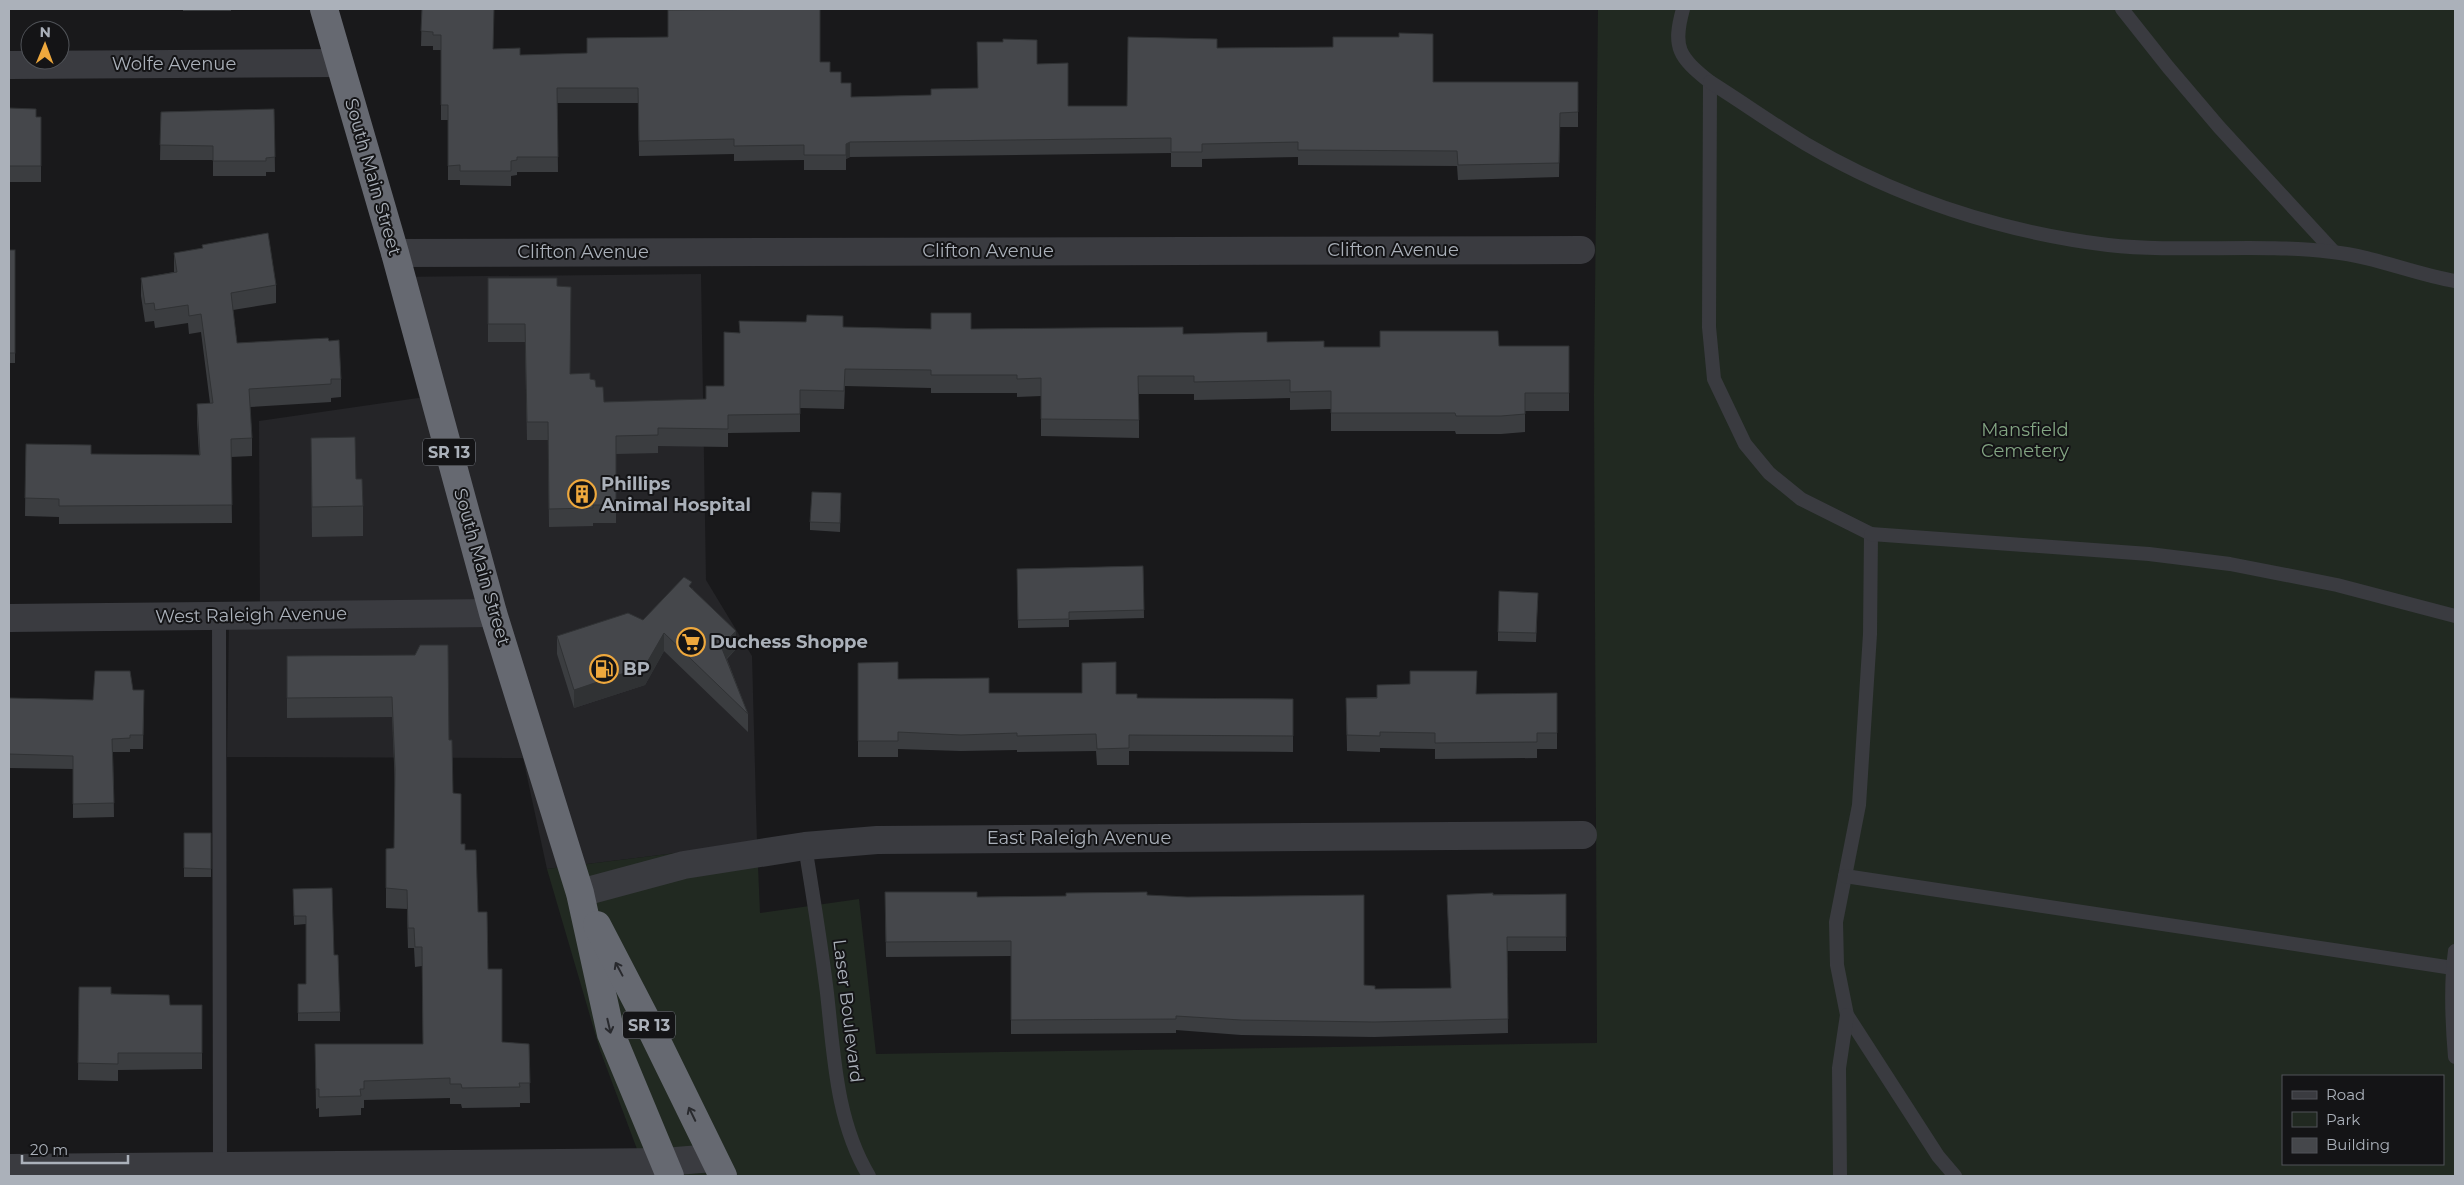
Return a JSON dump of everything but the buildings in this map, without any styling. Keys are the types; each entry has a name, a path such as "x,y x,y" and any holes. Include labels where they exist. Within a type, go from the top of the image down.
{"highway":[{"name":"South Main Street","path":"324,9 395,253 494,613 580,893 611,1034 666,1169"},
{"name":"South Main Street","path":"580,893 649,1025 718,1167"}],"street":[{"name":"Wolfe Avenue","path":"9,65 339,62"},
{"name":"Clifton Avenue","path":"395,253 1581,250"},
{"name":"West Raleigh Avenue","path":"9,618 494,613"},
{"name":"East Raleigh Avenue","path":"580,893 684,865 805,846 878,840 1583,835"},
{"path":"9,1168 220,1166 666,1169 718,1167"}],"lane":[{"path":"1683,9 1678,26 1678,49 1691,67 1710,82 1807,144 1904,192 1971,216 2037,234 2109,245 2192,249 2282,248 2334,252 2424,276 2455,280"},
{"path":"2122,9 2168,67 2219,126 2334,252"},
{"path":"1710,82 1708,327 1714,379 1744,444 1769,473 1801,499 1871,534 2148,554 2230,564 2337,584 2455,616"},
{"path":"1871,534 1870,634 1859,805 1836,922 1837,965 1848,1015 1938,1156 1955,1176"},
{"path":"219,615 220,1166"},
{"name":"Laser Boulevard","path":"805,846 818,925 838,1089 846,1127 869,1176"},
{"path":"1845,876 2453,968"},
{"path":"2455,951 2452,1026 2455,1057"},
{"path":"1840,1176 1839,1068 1848,1015"}],"shaded area":[{"path":"701,274 706,580 752,656 757,843 547,869 523,758 227,757 229,621 260,620 259,421 425,397 393,277"}],"green space":[{"name":"Mansfield Cemetery","path":"1598,9 2455,9 2455,1176 647,1176 600,1050 547,869 757,843 760,913 859,899 876,1054 1597,1043 1594,395"}],"place":[{"name":"Phillips Animal Hospital","path":"582,494"},
{"name":"Duchess Shoppe","path":"691,642"},
{"name":"BP","path":"604,669"}]}
